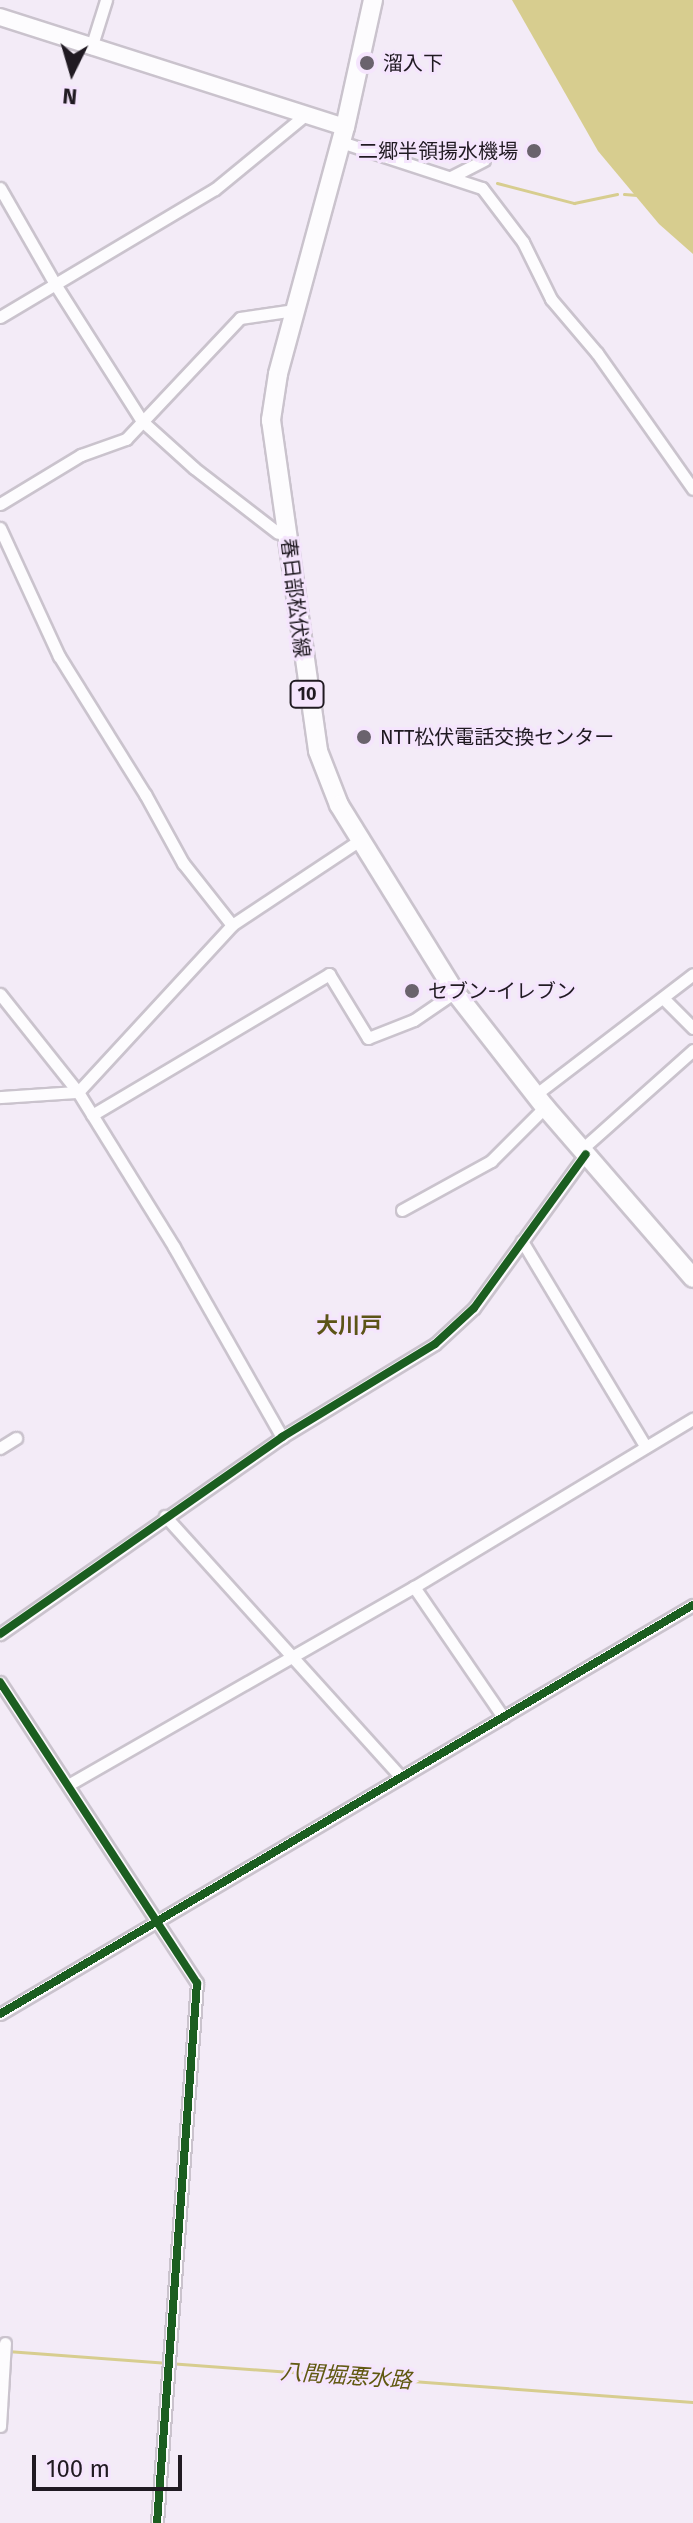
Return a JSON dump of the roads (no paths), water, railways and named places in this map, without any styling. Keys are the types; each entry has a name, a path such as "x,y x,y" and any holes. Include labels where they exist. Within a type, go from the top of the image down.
{"main road":[{"name":"春日部松伏線","path":"373,0 343,134 278,374 272,436 318,751 326,778 360,840 455,992 540,1101 693,1278"}],"street":[{"path":"91,48 106,0"},
{"path":"0,17 305,115 343,134 482,188 502,210 551,299 597,353 693,489"},
{"path":"0,317 215,189 305,115"},
{"path":"451,177 484,160"},
{"path":"0,188 55,284 142,421 194,468 278,533"},
{"path":"0,504 81,455 126,439 240,318 294,310"},
{"path":"0,528 59,656 145,794 183,863 232,925"},
{"path":"0,1097 78,1092 232,925 360,840"},
{"path":"92,1115 329,974 368,1038 414,1020 455,992"},
{"path":"402,1210 491,1161 540,1101 693,974"},
{"path":"0,994 78,1092 174,1247 282,1437"},
{"path":"664,999 693,1028"},
{"path":"0,1634 282,1437 435,1344 474,1308 584,1152 693,1050"},
{"path":"522,1241 646,1447"},
{"path":"68,1785 414,1587 693,1419"},
{"path":"0,1448 16,1438"},
{"path":"165,1516 401,1777"},
{"path":"414,1587 503,1717"},
{"path":"0,2014 693,1605"},
{"path":"0,1682 197,1983 157,2523"},
{"path":"0,2426 5,2343"}],"waterway":[{"path":"497,183 574,203 617,194"},
{"path":"624,194 637,195"},
{"name":"八間堀悪水路","path":"7,2351 693,2402"}],"place":[{"name":"溜入下","path":"367,63"},
{"name":"二郷半領揚水機場","path":"534,151"},
{"name":"NTT松伏電話交換センター","path":"364,737"},
{"name":"セブン-イレブン","path":"412,991"}],"district":[{"name":"大川戸","path":"349,1326"}]}
